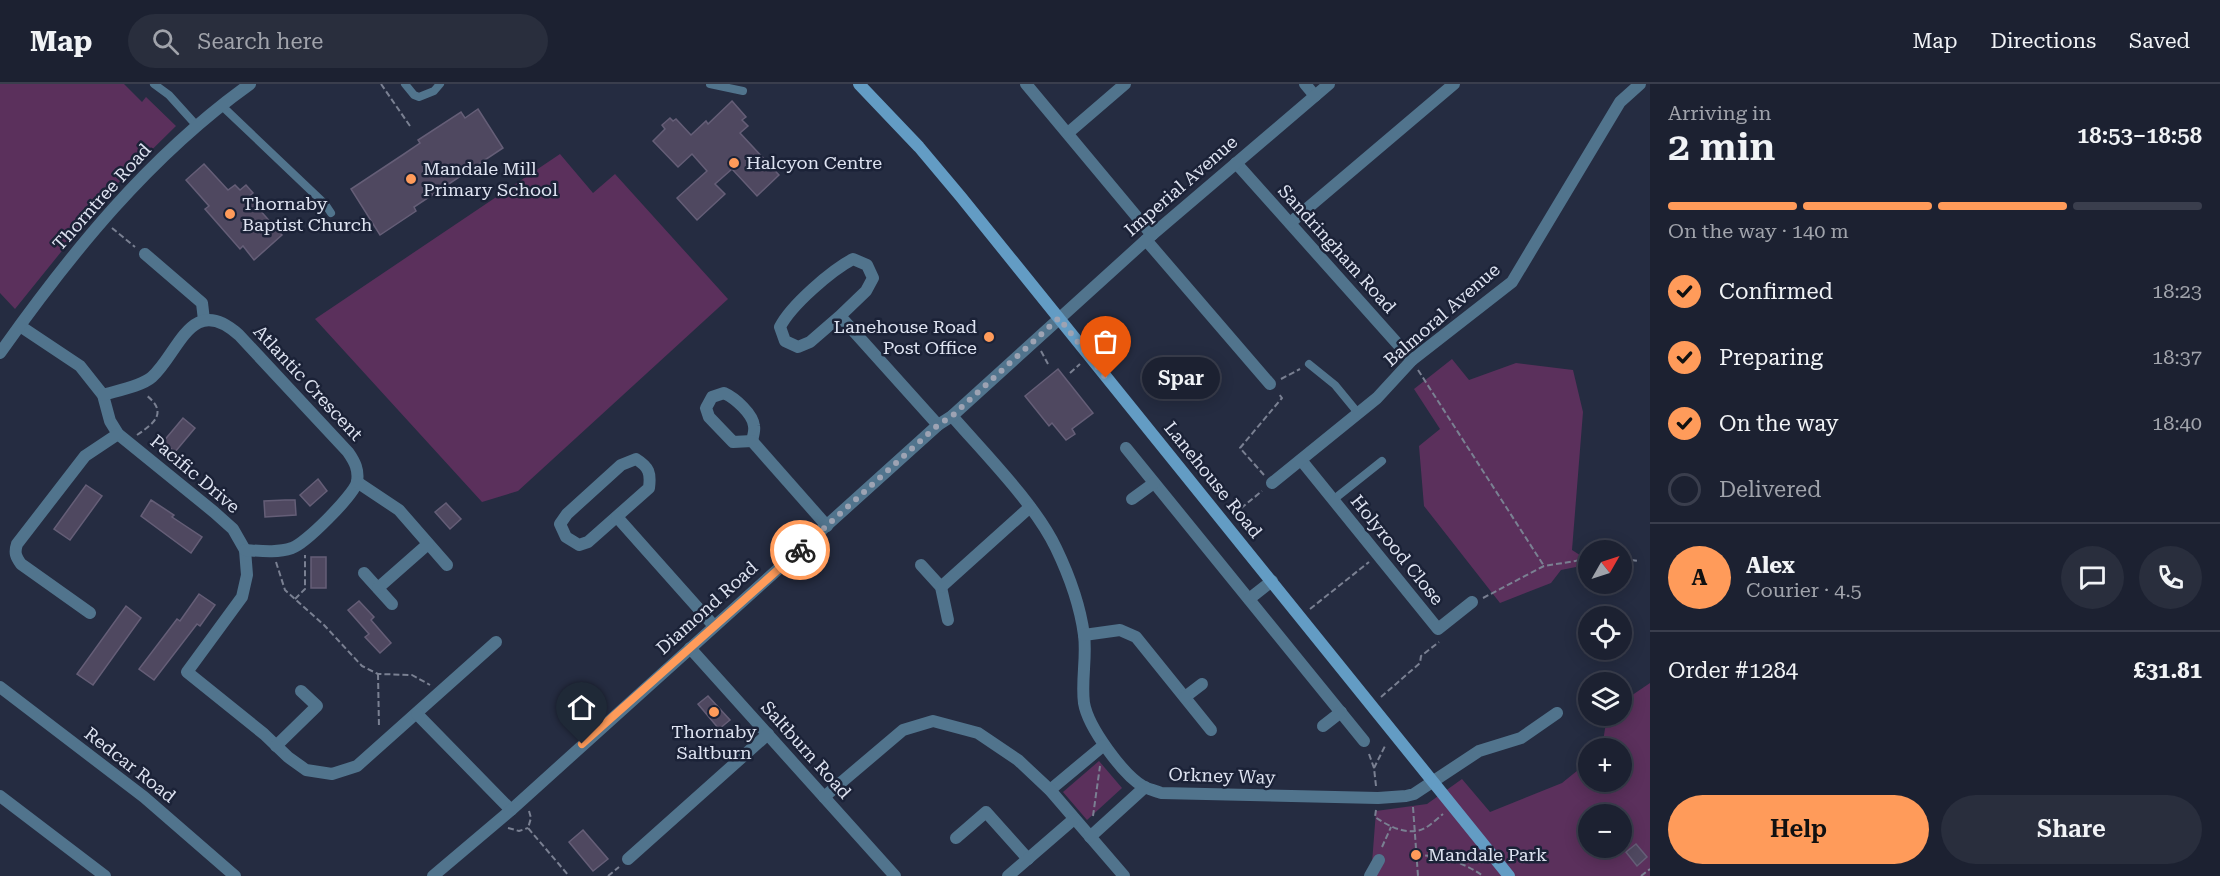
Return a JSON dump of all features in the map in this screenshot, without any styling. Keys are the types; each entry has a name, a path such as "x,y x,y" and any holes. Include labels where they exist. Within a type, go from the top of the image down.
{"street":[{"name":"Thorntree Road","path":"0,353 102,220 168,151 250,84"},
{"name":"Lanehouse Road","path":"860,84 926,156 1059,318 1509,876"},
{"path":"1026,84 1270,384"},
{"path":"1068,133 1125,84"},
{"path":"1305,84 1315,96"},
{"name":"Imperial Avenue","path":"1059,318 1149,237 1329,84"},
{"path":"1290,223 1454,84"},
{"name":"Balmoral Avenue","path":"1272,483 1377,398 1412,360 1512,282 1620,102 1640,84"},
{"name":"Sandringham Road","path":"1236,163 1412,360"},
{"path":"103,395 151,379 177,343 196,323 204,320 202,303 145,254"},
{"path":"853,259 867,265 873,278 866,291 840,316 810,342 798,346 785,341 780,327 786,315 841,265 853,259"},
{"path":"840,316 938,425"},
{"name":"Diamond Road","path":"433,876 511,810 1059,318"},
{"name":"Atlantic Crescent","path":"204,320 212,320 230,327 246,343 348,452 355,462 358,472 357,482"},
{"name":"Pacific Drive","path":"20,326 80,366 103,395 110,421 123,438 214,512 233,530 245,550"},
{"name":"Orkney Way","path":"952,416 1030,507 1055,546 1073,590 1084,635 1084,704 1104,745 1136,781 1145,787 1161,793 1378,798 1406,796 1414,794 1479,751 1521,738 1557,713"},
{"path":"90,613 21,564 16,557 15,550 17,544 85,456 123,438"},
{"path":"752,441 827,526"},
{"path":"1126,448 1364,741"},
{"path":"636,459 647,466 651,476 649,488 617,518 588,542 579,545 566,537 560,524 567,514 621,465 636,459"},
{"name":"Holyrood Close","path":"1301,460 1438,629 1472,602"},
{"path":"447,565 399,510 357,482 354,490 306,541 293,548 274,551 245,550 247,575 242,597 187,672 306,770 332,774 357,766 496,642"},
{"path":"1132,500 1154,483"},
{"path":"941,587 1030,507"},
{"path":"617,518 714,626"},
{"path":"378,588 428,544"},
{"path":"921,565 941,587 948,620"},
{"path":"364,573 392,604"},
{"path":"1249,599 1272,581"},
{"path":"1084,635 1120,630 1136,637 1211,730"},
{"name":"Saltburn Road","path":"690,648 895,876"},
{"path":"1185,697 1202,684"},
{"name":"Redcar Road","path":"0,687 144,797 235,876"},
{"path":"276,746 316,706 301,691"},
{"path":"1323,726 1341,712"},
{"path":"417,714 511,810"},
{"path":"824,797 903,730 933,720 978,733 1018,760 1050,790 1124,876"},
{"path":"628,859 768,734"},
{"path":"1050,790 1104,745"},
{"path":"1090,837 1145,787"},
{"path":"0,796 105,876"},
{"path":"956,838 986,812 1028,860"},
{"path":"1008,876 1074,819"},
{"path":"1370,876 1379,860"}],"lane":[{"path":"154,84 169,95 197,126"},
{"path":"405,84 414,95 419,97 434,91 440,84"},
{"path":"710,84 743,91"},
{"path":"222,106 325,204 331,213"},
{"path":"1309,364 1335,385 1358,413"},
{"path":"1334,500 1382,461"}],"path":[{"path":"381,84 410,126"},
{"path":"102,220 145,254"},
{"path":"1412,360 1544,566"},
{"path":"1224,522 1272,483 1239,448 1282,398 1270,384 1309,364"},
{"path":"123,438 153,424 158,414 152,399 131,386"},
{"path":"295,599 305,589 306,541"},
{"path":"274,551 285,590 324,625 362,666 378,674 412,675 427,682 438,694"},
{"path":"1300,616 1378,554"},
{"path":"1472,602 1493,594 1544,566 1578,561"},
{"path":"1632,561 1638,561"},
{"path":"1371,706 1420,663 1422,656 1441,641 1438,629"},
{"path":"378,674 380,746"},
{"path":"1364,741 1374,768"},
{"path":"1090,837 1104,745"},
{"path":"1414,794 1421,802 1413,807 1418,876"},
{"path":"523,799 529,808 531,818 528,828"},
{"path":"500,819 509,829 519,831 528,828"},
{"path":"528,828 569,876"},
{"path":"1379,860 1378,855 1391,828"},
{"path":"1416,855 1436,856 1467,865 1483,876"},
{"path":"1641,876 1650,869"}],"shaded area":[{"path":"0,84 124,84 142,102 146,97 176,126 111,190 15,309 0,293"},
{"path":"560,154 593,193 615,174 728,299 518,491 482,502 315,319"},
{"path":"1452,359 1469,380 1516,363 1573,370 1583,412 1572,550 1578,554 1578,567 1561,570 1551,583 1500,603 1424,506 1419,446 1440,429 1414,389"},
{"path":"1650,683 1650,876 1371,876 1376,811 1427,804 1462,779 1490,812 1562,783 1578,770 1578,792 1632,792 1632,738 1604,738 1605,726 1632,726 1632,695"},
{"path":"1099,761 1122,788 1087,820 1063,792"}],"building":[{"name":"Halcyon Centre","path":"732,101 746,117 742,120 748,126 740,133 779,175 757,196 732,169 715,184 725,194 697,220 677,198 707,171 692,154 678,167 653,141 665,129 662,125 670,118 673,121 676,119 691,135 706,121 708,124"},
{"name":"Mandale Mill Primary School","path":"478,109 503,148 414,207 416,211 380,235 351,189 420,143 418,140 461,112 465,118"},
{"name":"Thornaby Baptist Church","path":"204,164 228,190 235,185 240,190 246,185 253,193 248,197 282,235 254,260 243,246 240,249 205,209 209,206 186,180"},
{"path":"1058,369 1093,413 1072,429 1075,434 1066,440 1052,423 1049,426 1025,396"},
{"path":"183,418 195,428 175,452 163,442"},
{"path":"318,479 327,491 310,506 300,495"},
{"path":"86,485 102,496 70,540 54,529"},
{"path":"151,500 202,537 191,553 141,516"},
{"path":"295,500 296,515 265,517 264,501"},
{"path":"446,503 461,519 450,529 435,512"},
{"path":"311,557 326,557 326,588 311,588"},
{"path":"199,594 215,605 200,626 197,624 154,680 139,669 177,619 180,621"},
{"path":"359,601 374,617 371,620 391,643 380,653 365,637 369,634 348,610"},
{"path":"126,606 141,618 93,685 77,674"},
{"name":"Thornaby Saltburn","path":"708,696 730,720 719,729 698,704"},
{"path":"583,830 608,859 593,871 569,842"},
{"path":"1636,844 1647,857 1637,866 1631,858 1632,847"}],"way so far":[{"path":"800,550 1059,318 1106,378"}],"place":[{"name":"Halcyon Centre","path":"734,163"},
{"name":"Mandale Mill Primary School","path":"411,179"},
{"name":"Thornaby Baptist Church","path":"230,214"},
{"name":"Lanehouse Road Post Office","path":"989,337"},
{"name":"Spar","path":"1106,378"},
{"name":"Thornaby Saltburn","path":"714,712"},
{"name":"Mandale Park","path":"1416,855"}],"route":[{"path":"582,744 800,550"}]}
